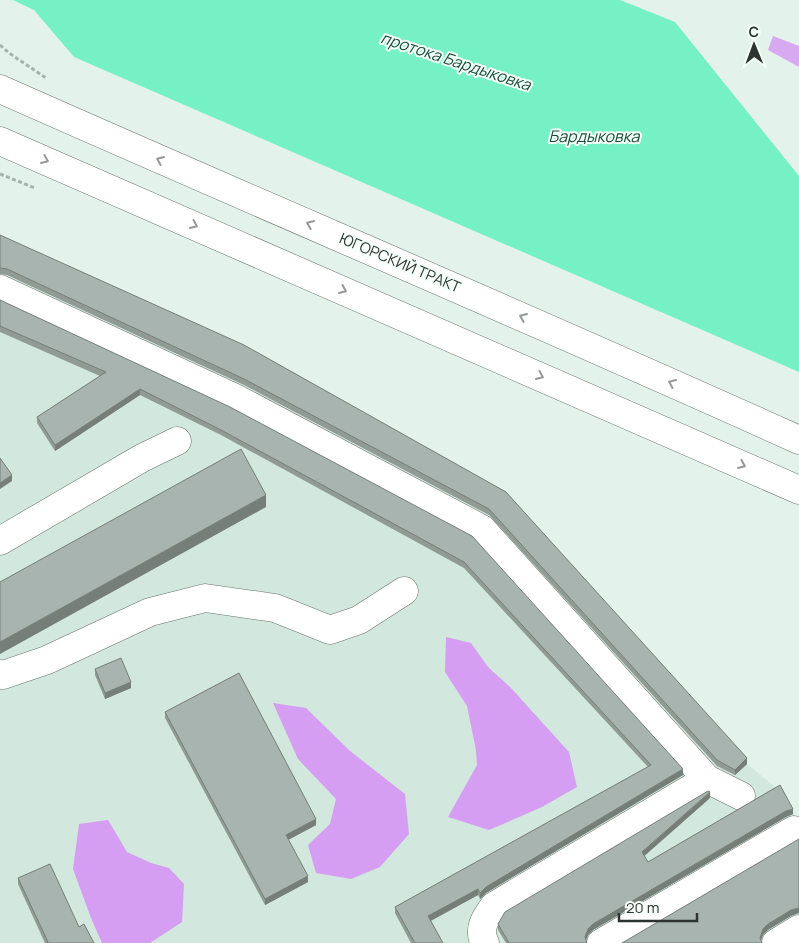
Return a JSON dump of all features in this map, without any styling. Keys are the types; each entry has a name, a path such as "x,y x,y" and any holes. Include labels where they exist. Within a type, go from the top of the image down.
{"main road":[{"name":"ЮГОРСКИЙ ТРАКТ","path":"0,89 799,440"},
{"path":"0,141 799,490"},
{"path":"0,289 237,399 482,529 707,779 741,796"},
{"path":"1,540 142,458 177,441"},
{"path":"0,674 3,675 47,660 150,612 205,598 275,608 330,630 359,620 404,591"},
{"path":"485,943 482,938 483,922 494,906 707,779"},
{"path":"601,943 794,830"},
{"path":"776,943 799,929"}],"shaded area":[{"path":"773,36 799,46 799,67 768,50"},
{"path":"0,241 507,498 747,764 780,791 799,822 799,943 0,943"},
{"path":"446,637 471,643 488,667 511,688 569,752 577,787 542,807 489,830 448,817 477,765 476,750 467,706 445,672"},
{"path":"273,703 306,708 350,751 405,794 409,834 380,867 351,879 316,873 308,845 330,824 336,799 298,759"},
{"path":"108,820 127,852 151,863 169,868 184,884 182,922 150,943 102,943 73,869 79,824"}],"water":[{"name":"Бардыковка","path":"13,0 620,0 675,22 799,176 799,372 74,57 34,10"}],"building":[{"path":"0,235 244,345 506,492 747,758 735,770 717,760 489,509 244,379 7,269 0,268"},
{"path":"0,300 230,407 472,536 683,769 486,887 480,893 478,889 428,916 443,943 415,943 395,907 651,765 464,562 221,430 140,389 55,445 37,417 106,372 0,326"},
{"path":"241,449 266,495 0,642 0,582"},
{"path":"0,458 12,475 0,483"},
{"path":"121,658 131,682 105,693 95,669"},
{"path":"239,673 316,819 286,835 308,876 265,899 165,712"},
{"path":"780,785 793,809 786,811 593,924 588,929 585,937 587,943 509,943 498,924 505,912 708,791 710,792 642,852 648,862"},
{"path":"799,839 799,908 791,910 768,924 763,929 760,938 762,943 622,943"},
{"path":"50,864 79,927 84,924 94,943 46,943 48,942 18,878"}],"water label":[{"name":"протока Бардыковка","path":"456,61"}]}
